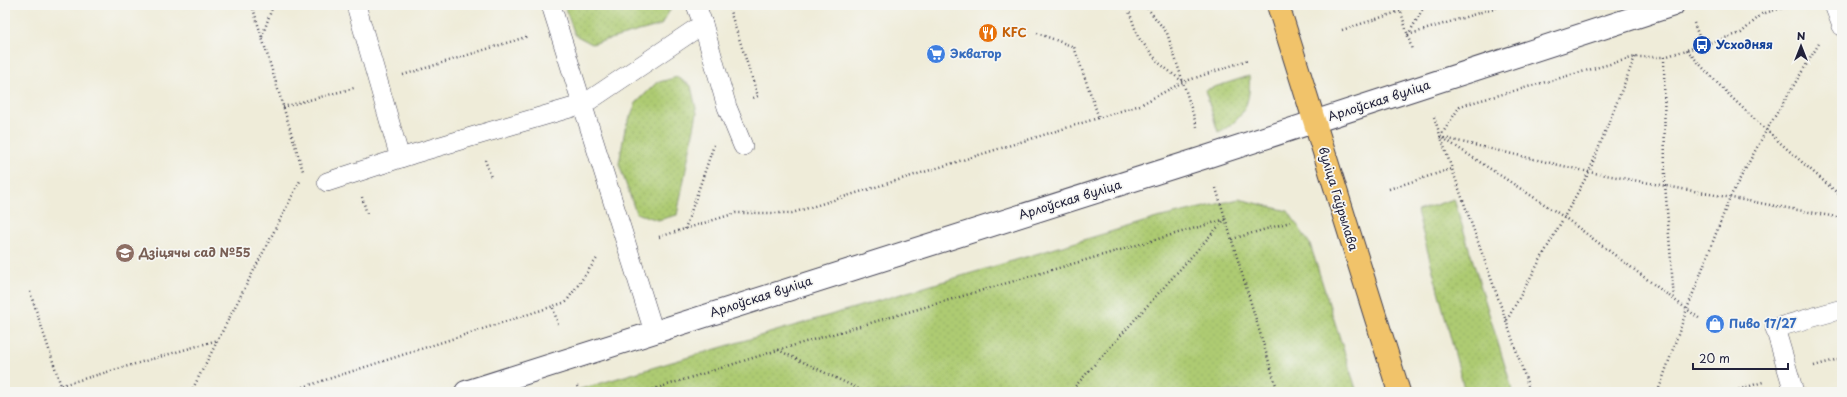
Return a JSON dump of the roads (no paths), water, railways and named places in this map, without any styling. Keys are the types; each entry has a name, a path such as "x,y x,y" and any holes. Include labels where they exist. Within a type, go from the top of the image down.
{"main road":[{"name":"вуліца Гаўрылава","path":"1278,5 1315,122 1339,205 1399,392"}],"street":[{"name":"Арлоўская вуліца","path":"466,392 1315,122 1673,5"}],"lane":[{"path":"356,5 400,158"},
{"path":"551,5 584,104 609,192 654,332"},
{"path":"696,5 727,107 743,146"},
{"path":"327,182 400,158 584,104 702,24"},
{"path":"1794,392 1775,328 1842,309"}],"place":[{"name":"KFC","path":"988,33"},
{"name":"Усходняя","path":"1702,45"},
{"name":"Экватор","path":"936,54"},
{"name":"Дзіцячы сад №55","path":"125,253"},
{"name":"Пиво 17/27","path":"1715,324"}]}
